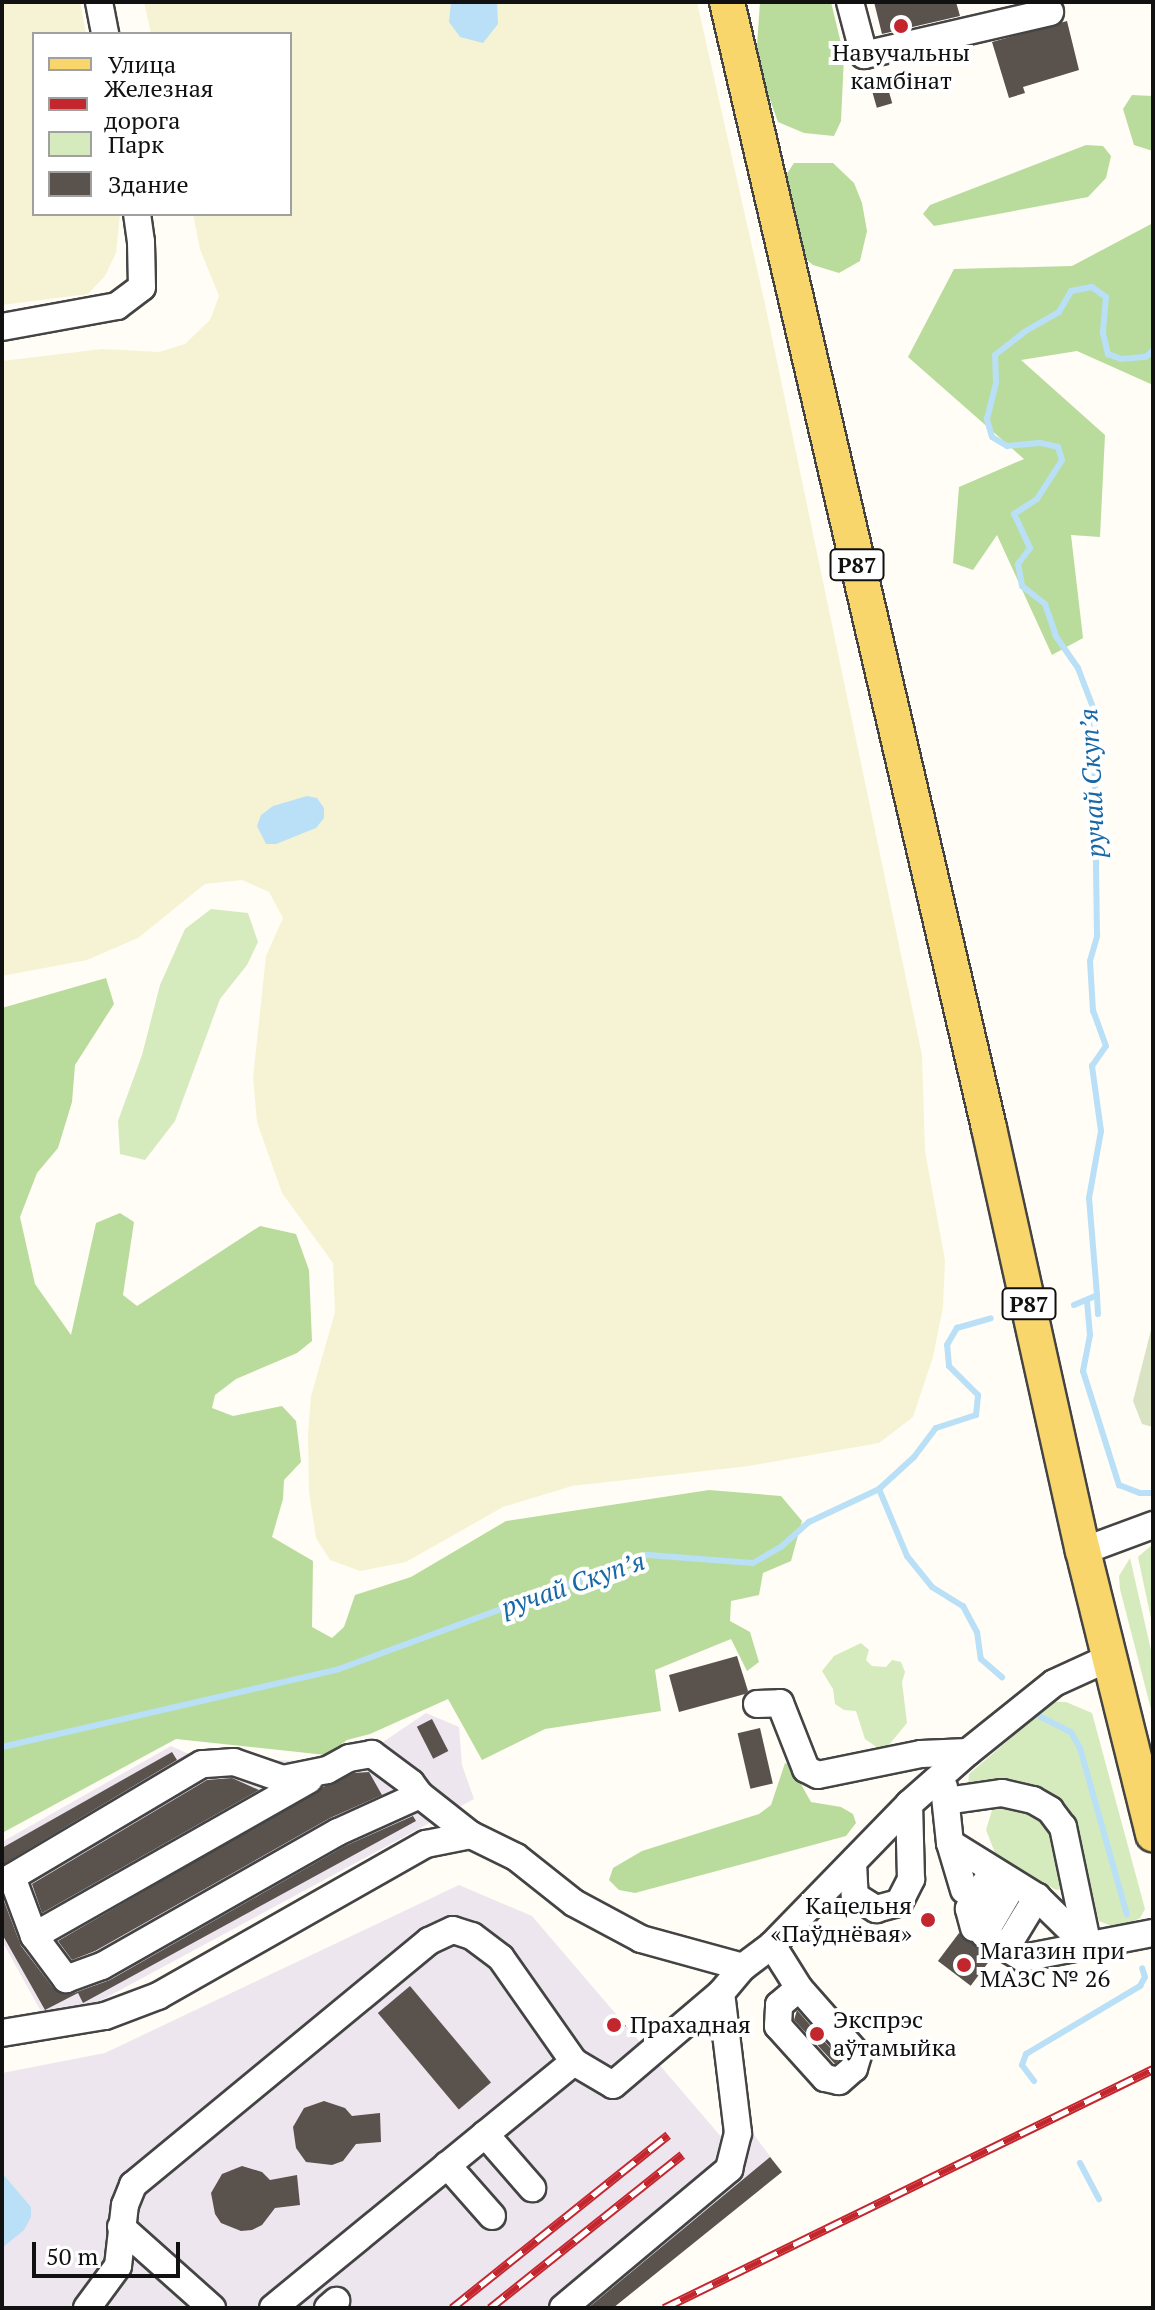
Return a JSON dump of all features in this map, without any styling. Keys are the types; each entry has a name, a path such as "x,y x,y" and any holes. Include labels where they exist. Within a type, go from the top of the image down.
{"main road":[{"name":"Р87","path":"727,2 989,1128 1083,1551 1111,1657 1145,1765 1153,1834"}],"street":[{"path":"99,2 105,32"},
{"path":"850,2 864,55 1050,12"},
{"path":"2,327 117,306 142,287 137,216"},
{"path":"1083,1551 1150,1528"},
{"path":"964,1890 950,1843 944,1788 968,1752 1054,1683 1111,1657"},
{"path":"757,1704 780,1703 806,1769 818,1775 921,1754 968,1752"},
{"path":"34,1936 349,1758 372,1754 471,1835 516,1857 574,1903 641,1939 743,1967"},
{"path":"327,1770 283,1779 234,1762 202,1764 12,1877 34,1936 66,1979 90,1971 338,1832 420,1795"},
{"path":"87,2308 118,2266 121,2227 133,2185 429,1941 453,1930 472,1936 501,1958 574,2062 613,2085 721,1993 743,1967 772,1945 909,1804 944,1788 1002,1793 1033,1800 1050,1810 1063,1827 1088,1947"},
{"path":"853,1863 855,1896 876,1909 899,1903 911,1879 909,1804"},
{"path":"2,2014 14,2032 105,2016 158,1996 426,1844 471,1835"},
{"path":"950,1843 1015,1883 1088,1947"},
{"path":"1015,1883 969,1909 989,1937 1023,1958 1153,1933"},
{"path":"989,1937 1015,1883"},
{"path":"772,1945 799,1988"},
{"path":"563,2308 729,2169 738,2133 721,1993"},
{"path":"273,2308 574,2062"},
{"path":"485,2134 532,2188"},
{"path":"447,2165 492,2216"},
{"path":"121,2227 212,2308"}],"shaded area":[{"path":"2,2 80,2 86,32 32,32 32,216 120,216 116,253 105,276 88,294 2,305"},
{"path":"144,2 697,2 765,304 922,1055 925,1151 945,1260 943,1307 933,1357 913,1417 879,1443 749,1466 572,1486 503,1507 406,1562 360,1571 330,1560 316,1538 309,1492 308,1434 311,1396 335,1312 333,1263 282,1193 257,1122 253,1078 266,956 283,918 269,892 242,880 205,884 138,938 87,960 2,976 2,361 102,349 159,352 185,344 210,320 219,296 200,249 193,216 292,216 292,32 151,32"},
{"path":"426,1713 459,1727 462,1765 474,1799 85,2009 43,2015 2,1941 2,1842 171,1746 198,1758 305,1761 380,1744"},
{"path":"459,1885 532,1916 729,2146 748,2127 782,2172 613,2308 2,2308 2,2073 105,2053"}],"green space":[{"path":"760,2 831,2 844,56 841,121 834,136 804,133 778,122 756,60"},
{"path":"1132,95 1153,96 1153,151 1134,145 1123,109"},
{"path":"1086,145 1103,146 1111,156 1106,178 1088,197 934,226 923,214 930,205"},
{"path":"794,163 833,163 854,183 862,203 867,231 860,261 839,273 813,265 796,251 782,181"},
{"path":"1153,223 1153,385 1077,351 1021,360 1105,435 1100,537 1071,535 1083,638 1052,655 997,535 973,570 953,563 959,487 1024,459 908,357 954,269 1072,266"},
{"path":"211,909 248,913 258,942 247,965 220,999 175,1121 145,1160 120,1154 118,1121 142,1055 160,985 185,929"},
{"path":"106,978 114,1004 75,1065 72,1102 58,1148 37,1173 20,1217 35,1284 71,1335 96,1223 120,1213 134,1222 123,1295 137,1306 260,1226 296,1234 309,1270 312,1341 297,1353 236,1379 215,1395 212,1408 233,1416 282,1406 296,1421 301,1462 284,1480 283,1499 272,1537 313,1561 312,1627 332,1638 344,1627 355,1595 411,1577 506,1521 709,1490 781,1496 802,1521 791,1561 763,1573 759,1595 731,1601 730,1621 750,1632 759,1662 747,1671 731,1639 655,1670 661,1711 545,1729 482,1760 448,1699 370,1734 347,1740 326,1755 176,1739 2,1833 2,1008"},
{"path":"1153,1322 1153,1427 1142,1424 1133,1401"},
{"path":"1153,1544 1153,1628 1138,1557"},
{"path":"1130,1558 1153,1659 1153,1717 1120,1589 1119,1576"},
{"path":"861,1643 869,1650 866,1660 872,1666 886,1667 892,1660 901,1662 905,1672 902,1682 907,1723 888,1746 878,1748 865,1739 856,1711 844,1710 835,1704 833,1689 822,1671 834,1656"},
{"path":"1053,1702 1066,1702 1092,1713 1145,1909 1140,1918 1127,1924 1111,1926 1099,1921 1073,1826 968,1788 969,1774"},
{"path":"785,1763 798,1767 802,1786 811,1802 841,1807 853,1814 856,1823 846,1836 635,1893 619,1890 609,1880 613,1868 642,1851 759,1814 771,1805"},
{"path":"999,1806 1022,1806 1054,1828 1065,1883 1062,1889 1056,1890 995,1853 986,1830 992,1810"}],"water":[{"path":"451,2 497,2 498,24 483,43 460,37 449,22"},
{"path":"307,796 317,798 324,808 324,818 316,828 276,844 266,844 257,826 261,815 273,806"},
{"path":"2,2173 31,2207 31,2217 24,2230 2,2248"}],"building":[{"name":"Навучальны камбінат","path":"874,2 956,2 960,16 882,34"},
{"path":"1067,21 1079,70 1023,87 1025,93 1009,98 992,42"},
{"path":"887,85 892,103 877,108 872,89"},
{"path":"737,1656 748,1691 745,1694 679,1712 669,1675"},
{"path":"432,1719 448,1751 433,1759 417,1727"},
{"path":"760,1728 773,1784 750,1789 738,1733"},
{"path":"172,1752 177,1760 2,1865 2,1848"},
{"path":"369,1772 382,1795 330,1818 95,1951 72,1960 58,1941 323,1787 354,1773"},
{"path":"232,1778 259,1790 42,1913 32,1884 207,1780"},
{"path":"413,1816 416,1821 83,2003 78,1993 45,2010 2,1934 2,1896 21,1946 54,1989 71,1994 110,1980 345,1846"},
{"path":"959,1933 992,1958 971,1986 938,1961"},
{"path":"410,1986 491,2083 459,2110 378,2013"},
{"path":"797,2010 840,2059 835,2064 794,2020"},
{"name":"Прахадная","path":"615,2014 626,2026 615,2036 604,2024"},
{"path":"324,2101 345,2108 352,2116 380,2113 381,2142 356,2144 343,2161 332,2165 306,2162 296,2148 293,2127 304,2108"},
{"path":"770,2157 782,2172 613,2308 588,2308"},
{"path":"242,2166 262,2172 270,2180 297,2175 300,2205 275,2208 262,2225 252,2230 241,2231 221,2223 215,2214 211,2193 222,2174"}],"waterway":[{"name":"ручай Скупʼя","path":"1074,1305 1097,1295 1089,1198 1101,1131 1092,1066 1106,1046 1093,1011 1090,961 1097,936 1094,710 1078,668 1056,636 1045,604 1022,586 1018,564 1030,548 1014,514 1037,499 1062,460 1058,447 1040,443 1007,446 992,437 987,419 996,382 995,355 1024,332 1059,312 1071,291 1092,287 1106,297 1103,333 1108,354 1121,359 1146,357 1153,350"},
{"path":"1097,1295 1098,1314"},
{"path":"1087,1301 1090,1335 1083,1371 1119,1485 1140,1493 1153,1493"},
{"name":"ручай Скупʼя","path":"2,1747 339,1669 648,1555 753,1563 781,1547 809,1522 879,1489 914,1457 936,1428 976,1415 978,1395 949,1366 947,1345 957,1328 991,1318"},
{"path":"879,1489 907,1556 932,1587 963,1606 977,1632 981,1659 1002,1677"},
{"path":"1041,1717 1071,1732 1080,1748 1127,1915"},
{"path":"1034,2081 1022,2065 1026,2054 1140,1986 1145,1977 1142,1968"},
{"path":"1080,2163 1099,2199"}],"railway":[{"path":"664,2308 1153,2069"},
{"path":"452,2308 668,2135"},
{"path":"490,2308 682,2155"}],"place":[{"name":"Навучальны камбінат","path":"901,26"},
{"name":"Кацельня «Паўднёвая»","path":"928,1920"},
{"name":"Магазин при МАЗС № 26","path":"964,1965"},
{"name":"Прахадная","path":"614,2025"},
{"name":"Экспрэс аўтамыйка","path":"817,2034"}]}
